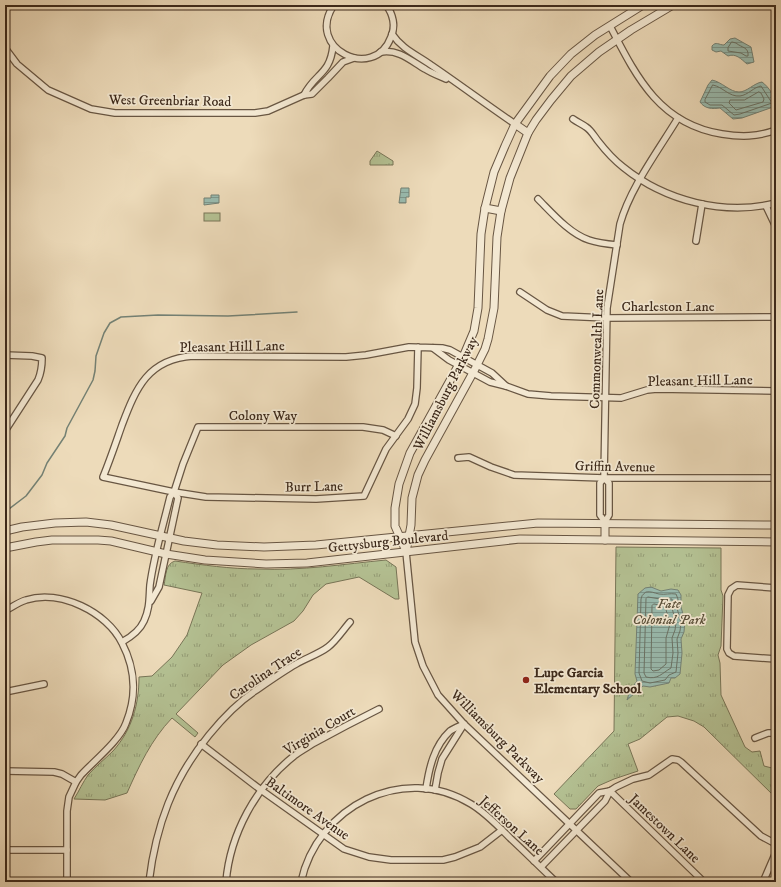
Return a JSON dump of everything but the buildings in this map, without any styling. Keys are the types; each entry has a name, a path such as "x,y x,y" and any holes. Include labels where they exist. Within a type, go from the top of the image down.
{"street":[{"path":"334,5 328,14 326,25 328,36 333,46 341,53 354,58 369,58 380,53 390,52 400,54 426,70 457,84"},
{"path":"380,53 388,45 394,23 391,13 386,5"},
{"path":"391,13 392,5"},
{"name":"Williamsburg Parkway","path":"631,882 464,724 438,695 419,658 414,634 406,552 395,526 395,508 399,484 405,464 472,338 476,324 481,234 485,208 494,172 515,124 550,76 571,54 595,35 643,5"},
{"name":"Williamsburg Parkway","path":"406,552 411,525 412,498 418,475 478,365 485,349 493,319 497,237 500,211 514,168 528,133 551,100 571,76 599,52 674,5"},
{"path":"610,26 638,77 647,90 664,109 678,118 697,127 717,133 741,137 759,135 776,130"},
{"path":"392,34 403,48 431,64 457,84 528,133"},
{"name":"West Greenbriar Road","path":"304,95 309,86 327,67 332,55 333,46"},
{"name":"West Greenbriar Road","path":"5,48 16,64 48,90 85,107 105,112 255,113 268,111 304,95 312,94 343,62 354,58"},
{"name":"Commonwealth Lane","path":"604,478 609,483 609,515 605,522 600,515 600,483 604,478 607,318 616,245 623,212 631,194 678,118"},
{"path":"573,119 586,127 623,167 658,190 678,198 717,207 741,208 766,206 776,203"},
{"path":"538,199 560,221 578,235 588,240 616,245"},
{"path":"696,241 702,204"},
{"path":"766,206 776,227"},
{"path":"485,208 500,211"},
{"name":"Charleston Lane","path":"520,292 547,310 562,316 607,318 776,317"},
{"name":"Burr Lane","path":"103,477 198,496 231,498 327,498 364,496 382,458 408,419 415,404 418,347"},
{"name":"Pleasant Hill Lane","path":"103,477 137,390 149,374 165,362 178,358 193,356 346,357 403,348 433,348 450,350 492,373 506,386"},
{"name":"Pleasant Hill Lane","path":"433,348 458,365 490,382 528,394 621,398 647,390 657,389 776,391"},
{"path":"5,355 42,358 42,368 38,380 5,431"},
{"name":"Colony Way","path":"150,603 150,585 170,497 174,492 183,464 198,427 363,427 383,430 396,436"},
{"name":"Griffin Avenue","path":"458,458 469,457 490,467 514,475 604,478 776,478"},
{"name":"Colony Way","path":"122,642 131,637 143,623 150,603 159,588 178,498 174,492"},
{"name":"Gettysburg Boulevard","path":"5,531 47,524 86,522 110,525 170,538 217,545 264,547 316,545 538,523 605,522 776,525"},
{"path":"605,522 605,540"},
{"name":"Gettysburg Boulevard","path":"5,548 52,540 82,539 111,542 166,554 216,562 266,564 307,563 520,539 776,542"},
{"path":"776,588 737,585 731,589 728,595 727,648 729,653 736,656 776,659"},
{"path":"5,611 27,599 40,597 69,600 86,608 100,616 122,642 133,678 134,692 126,723 120,734 76,782 68,797 66,810 67,882"},
{"name":"Carolina Trace","path":"149,882 158,831 167,805 176,783 194,753 223,718 253,692 294,665 328,647 350,622"},
{"path":"5,692 44,684"},
{"name":"Virginia Court","path":"226,882 229,861 239,827 261,790 275,773 294,756 332,733 379,709"},
{"path":"426,789 432,760 439,745 451,730 464,724"},
{"path":"435,790 442,759 464,724"},
{"path":"755,738 768,732 776,733"},
{"name":"Baltimore Avenue","path":"201,744 261,790 344,849 369,857 391,860 443,860 455,858 480,847 502,830"},
{"path":"540,867 605,801 610,791 616,786 649,774 669,760 675,759 681,762 762,836 776,844"},
{"path":"5,771 54,772 62,774 76,782"},
{"name":"Jefferson Lane","path":"301,882 306,862 316,843 343,813 370,797 384,792 402,789 435,790 452,795 471,804 487,815 556,882"},
{"path":"534,861 599,793 610,791"},
{"name":"Jamestown Lane","path":"610,791 704,882"},
{"path":"5,850 67,850"},
{"path":"762,882 776,852"}],"green space":[{"path":"377,151 393,161 393,165 370,165 370,161"},
{"path":"204,213 220,213 220,221 204,221"},
{"name":"Fate Colonial Park","path":"616,547 721,548 721,590 723,596 721,646 718,655 720,663 721,695 745,747 752,752 760,751 764,766 776,769 776,798 704,727 694,721 678,716 667,717 640,739 628,744 638,771 598,786 576,809 570,809 554,794 614,731"},
{"path":"386,560 396,567 399,599 395,599 359,577 326,584 313,595 303,611 294,621 251,645 223,665 176,714 198,733 195,737 172,718 152,744 127,793 105,800 74,799 88,775 120,743 130,725 138,697 139,677 152,676 172,657 187,635 202,593 164,585 166,571 169,565 175,561 227,568 290,569"}],"water":[{"path":"735,38 751,47 754,62 747,64 734,55 728,56 721,51 716,52 712,50 712,46 715,44 724,45 730,39"},
{"path":"712,80 736,92 745,91 762,82 772,93 776,106 742,118 733,119 720,108 709,108 700,102"},
{"path":"401,188 409,188 409,197 406,197 406,203 399,203"},
{"path":"211,195 219,195 219,203 204,205 204,198 211,198"},
{"path":"651,587 661,591 671,589 678,590 681,595 681,607 685,621 684,632 681,639 682,653 680,674 675,678 671,678 669,683 650,687 643,686 627,700 630,690 637,681 635,674 638,594 645,588"}],"waterway":[{"path":"5,512 26,496 42,475 47,463 65,436 67,428 93,380 96,356 104,333 110,323 121,317 158,315 228,316 297,312"}],"place":[{"name":"Lupe Garcia Elementary School","path":"526,680"}]}
